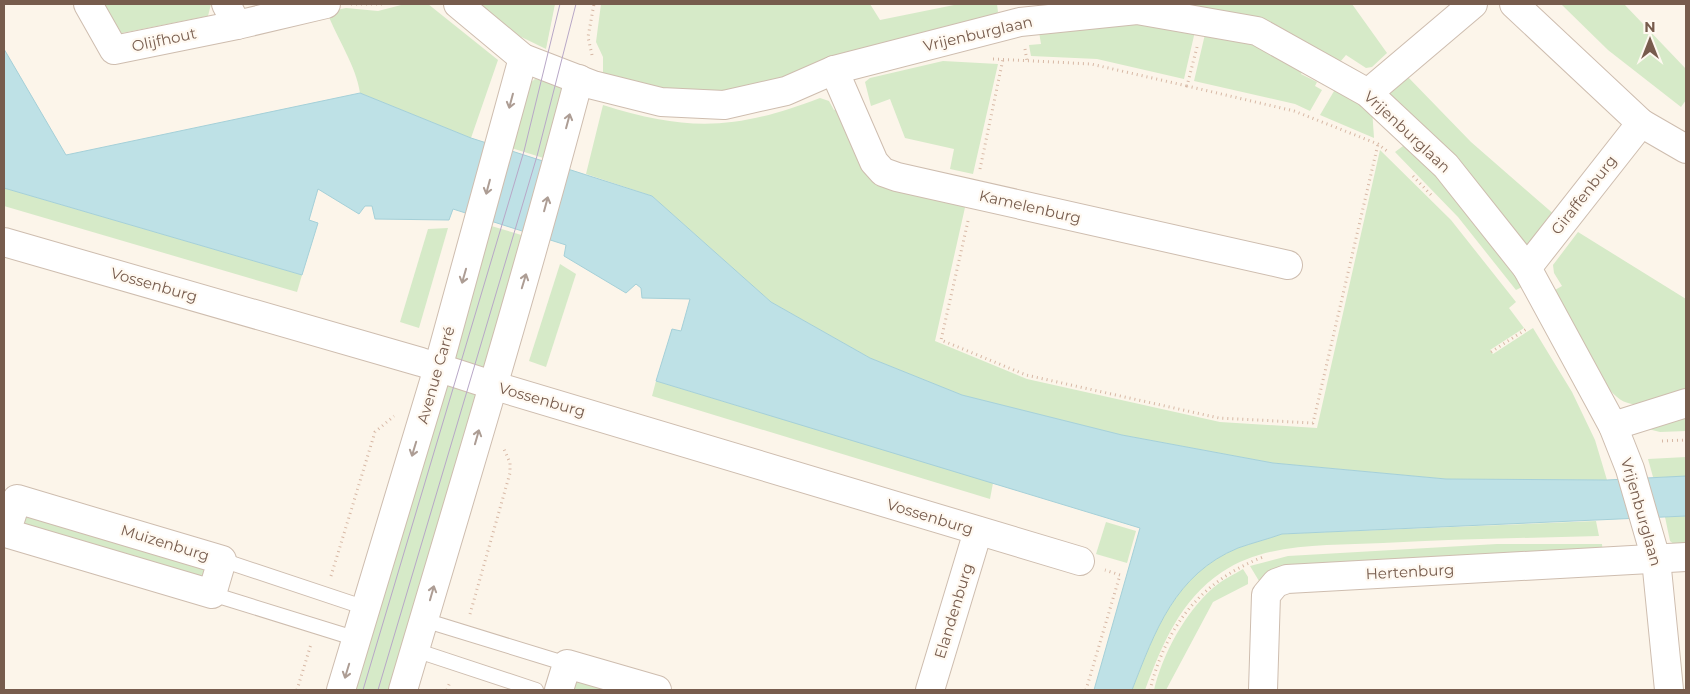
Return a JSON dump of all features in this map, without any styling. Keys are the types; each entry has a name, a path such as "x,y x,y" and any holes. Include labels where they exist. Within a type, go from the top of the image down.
{"street":[{"name":"Olijfhout","path":"88,4 114,50 231,14 338,4"},
{"name":"Vrijenburglaan","path":"458,4 523,58 586,82 661,102 724,106 786,91 834,70 1018,13 1137,10 1257,31 1368,93 1446,166 1527,268 1613,426 1630,469 1656,559 1669,690"},
{"path":"1368,93 1473,4"},
{"path":"1514,4 1641,123 1686,149"},
{"name":"Avenue Carré","path":"341,690 438,368 523,58"},
{"name":"Kamelenburg","path":"834,70 874,162 883,172 897,177 1288,265"},
{"path":"404,690 535,245 557,162 586,82"},
{"name":"Giraffenburg","path":"1527,268 1641,123"},
{"name":"Vossenburg","path":"4,242 403,356 492,386 1080,561"},
{"path":"1613,426 1686,403"},
{"name":"Muizenburg","path":"17,499 222,560 212,594 6,533 7,518 17,499"},
{"name":"Elandenburg","path":"930,690 978,531"},
{"path":"1656,559 1686,557"},
{"name":"Hertenburg","path":"1263,690 1266,595 1276,583 1287,579 1656,559"},
{"path":"559,690 567,664 657,690"}],"lane":[{"path":"222,560 366,608"},
{"path":"212,594 357,639"},
{"path":"424,620 567,664"},
{"path":"415,650 536,690"}],"path":[{"path":"338,4 385,4"},
{"path":"586,82 594,67 588,37 594,4"},
{"path":"1187,86 1202,22"},
{"path":"984,58 1091,64 1294,111 1378,144 1390,154"},
{"path":"1003,60 941,340 1026,375 1219,418 1313,423 1378,144"},
{"path":"1408,171 1435,200"},
{"path":"1491,352 1529,327"},
{"name":"Avenue Carré","path":"326,594 374,432 398,413"},
{"path":"1245,564 1247,569"},
{"path":"1086,690 1120,575"},
{"path":"297,690 316,626"}],"green space":[{"path":"98,4 211,4 208,16 122,33 115,32"},
{"path":"405,4 428,4 498,60 471,138 360,93 355,72 327,12 346,8 378,11"},
{"path":"474,4 555,4 546,49 509,31"},
{"path":"601,4 870,4 880,20 959,4 997,4 998,12 992,19 867,47 749,92 655,93 603,75 603,57 596,42"},
{"path":"1037,4 1352,4 1387,53 1372,67 1366,68 1346,55 1340,62 1306,44 1038,8"},
{"path":"1561,4 1624,4 1686,69 1686,100 1681,107 1608,50"},
{"path":"1114,22 1196,27 1184,79 1097,59 1031,56 1029,45 1041,44 1039,32"},
{"path":"1206,30 1241,39 1305,66 1301,74 1317,82 1315,86 1322,90 1310,111 1295,104 1194,81"},
{"path":"943,61 998,64 973,174 950,169 954,149 905,138 890,99 871,106 865,82 870,78"},
{"path":"1406,75 1471,142 1556,216 1528,245 1524,244 1391,98 1389,93"},
{"path":"535,79 550,81 562,87 565,102 550,160 508,147 523,89"},
{"path":"1337,86 1372,108 1374,138 1320,115"},
{"path":"820,98 829,101 834,110 841,108 862,162 966,203 935,341 1027,379 1220,422 1317,428 1380,150 1451,220 1516,302 1509,308 1524,328 1490,350 1493,354 1533,328 1572,392 1595,440 1607,480 1446,479 1273,463 1122,435 962,395 870,358 771,302 652,196 586,174 603,105 661,120 712,124 763,116"},
{"path":"1407,143 1428,160 1526,285 1516,290 1458,217 1395,152"},
{"path":"4,188 302,275 297,292 4,206"},
{"path":"488,225 528,237 490,364 480,368 454,360"},
{"path":"448,228 419,328 400,322 428,229"},
{"path":"1578,232 1686,299 1686,391 1655,402 1636,405 1618,398 1610,390 1555,290 1562,286 1554,273 1553,265"},
{"path":"560,264 576,274 546,367 529,361"},
{"path":"656,381 993,483 990,499 652,396"},
{"path":"448,386 474,394 479,400 395,690 350,690 440,390"},
{"path":"1686,412 1686,431 1660,432 1648,429"},
{"path":"1686,457 1686,477 1653,477 1648,459"},
{"path":"19,506 211,563 205,585 12,528"},
{"path":"1686,516 1686,550 1681,550 1670,541 1665,517"},
{"path":"1596,521 1599,536 1321,545 1279,550 1259,555 1240,562 1207,583 1174,625 1158,657 1145,690 1132,690 1159,626 1183,589 1198,573 1216,559 1238,548 1282,534"},
{"path":"1106,522 1136,531 1127,563 1096,554"},
{"path":"1497,544 1602,544 1603,555 1262,586 1250,566 1288,556"},
{"path":"1243,569 1248,577 1248,584 1213,602 1166,690 1154,690 1169,648 1193,609 1216,585"},
{"path":"576,671 640,690 570,690"}],"water":[{"path":"4,49 66,155 360,93 471,138 652,196 771,302 870,358 962,395 1122,435 1273,463 1446,479 1607,480 1686,476 1686,516 1282,534 1238,548 1216,559 1198,573 1183,589 1159,626 1132,690 1094,690 1140,528 656,381 672,329 681,331 690,299 642,298 641,288 636,284 626,293 564,256 566,245 453,209 449,220 375,219 372,206 365,206 359,214 318,189 309,220 318,223 302,275 4,188"}],"tram line":[{"path":"363,690 524,151 560,4"},
{"path":"378,690 537,156 576,4"}]}
